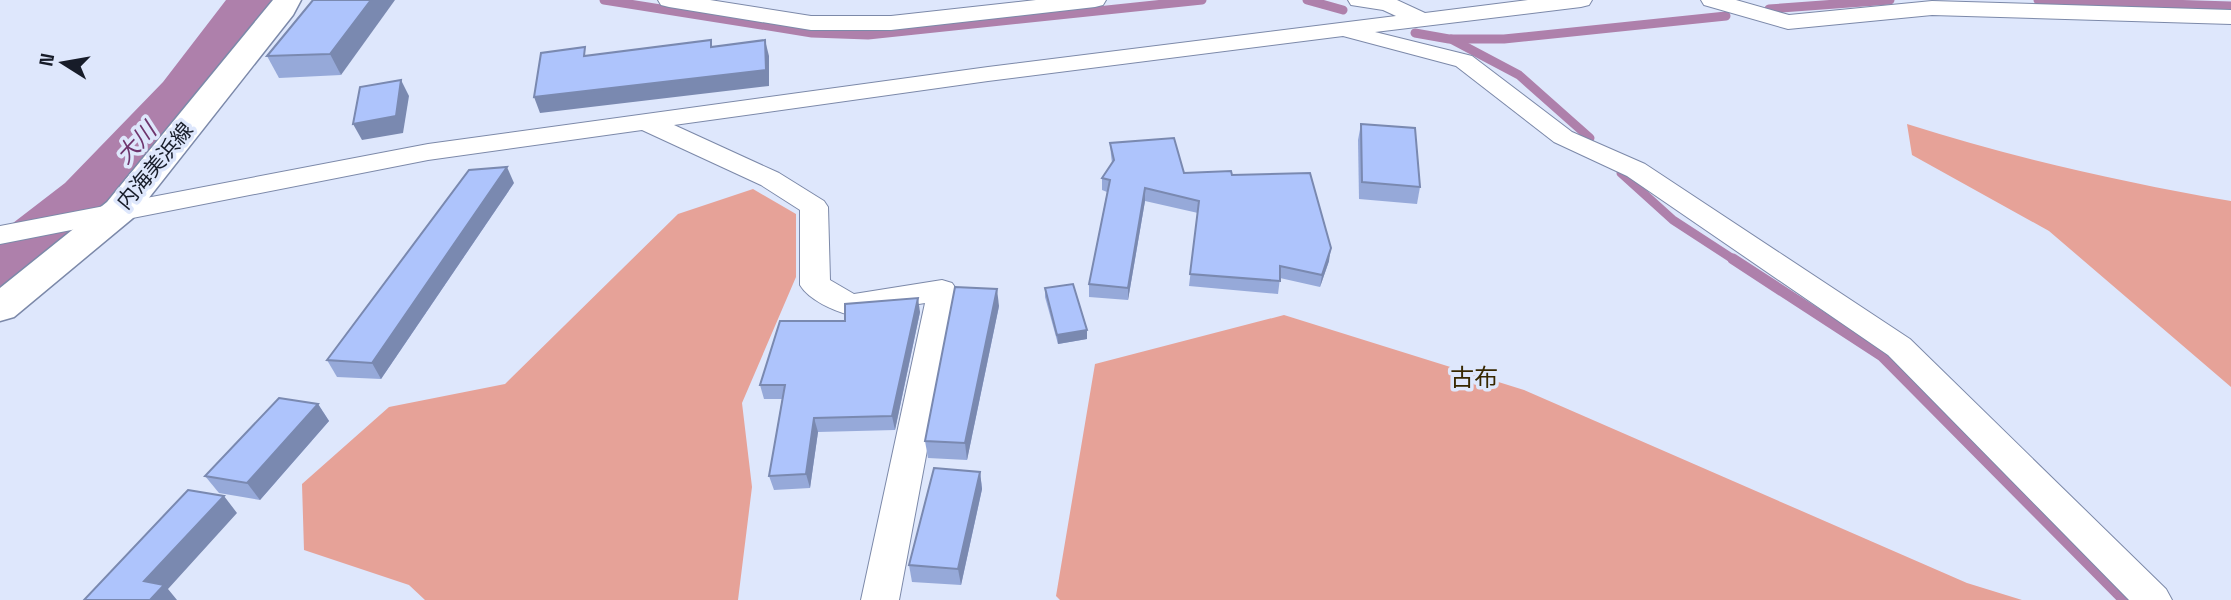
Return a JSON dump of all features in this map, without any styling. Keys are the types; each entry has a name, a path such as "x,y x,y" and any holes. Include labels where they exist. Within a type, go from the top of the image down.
{"main road":[{"name":"内海美浜線","path":"0,308 120,210 283,9 287,0"}],"street":[{"path":"669,0 811,23 891,23 1095,0"},
{"path":"1359,0 1388,4 1420,19"},
{"path":"9,233 428,152 988,74 1581,0"},
{"path":"1712,0 1788,22 1932,8 2231,17"},
{"path":"1335,30 1464,61 1563,137 1636,170 1899,348 2153,600"},
{"path":"646,122 770,179 814,207 815,285 850,305 942,290 880,600"}],"shaded area":[{"path":"1907,124 2068,168 2231,201 2231,387 2049,231 1912,155"},
{"path":"753,189 796,214 796,277 742,403 752,487 738,600 425,600 409,585 304,550 302,484 389,407 505,384 678,214"},
{"path":"1284,315 1524,390 1967,583 2022,600 1060,600 1056,596 1095,364"}],"building":[{"path":"313,0 371,0 330,54 267,56"},
{"path":"711,40 711,47 765,40 766,70 534,97 541,53 585,47 584,56"},
{"path":"401,80 396,116 353,124 360,87"},
{"path":"1361,124 1415,128 1420,187 1362,182"},
{"path":"1174,138 1184,173 1310,173 1331,248 1322,275 1280,266 1280,281 1190,274 1199,201 1145,188 1128,288 1089,284 1110,180 1102,178 1114,160 1110,143"},
{"path":"507,167 372,363 327,360 469,170"},
{"path":"1073,284 1087,330 1057,335 1045,288"},
{"path":"955,287 997,289 965,443 925,441"},
{"path":"918,298 892,416 814,418 806,474 769,476 785,385 760,385 780,321 845,321 845,304"},
{"path":"279,398 318,404 247,483 205,476"},
{"path":"934,468 980,472 958,569 909,565"},
{"path":"188,490 224,496 144,581 164,585 150,600 84,600"}],"waterway":[{"name":"大川","path":"0,266 86,196 182,94 251,0"},
{"path":"604,0 812,33 868,35 1202,0"},
{"path":"1307,0 1343,10"},
{"path":"1769,9 1890,0"},
{"path":"2038,0 2231,6"},
{"path":"1451,39 1504,39 1726,16"},
{"path":"1415,33 1451,39"},
{"path":"1451,39 1519,75 1590,138"},
{"path":"1621,173 1673,220 1736,261"},
{"path":"1733,259 1882,356 2124,600"}],"district":[{"name":"古布","path":"1474,378"}]}
